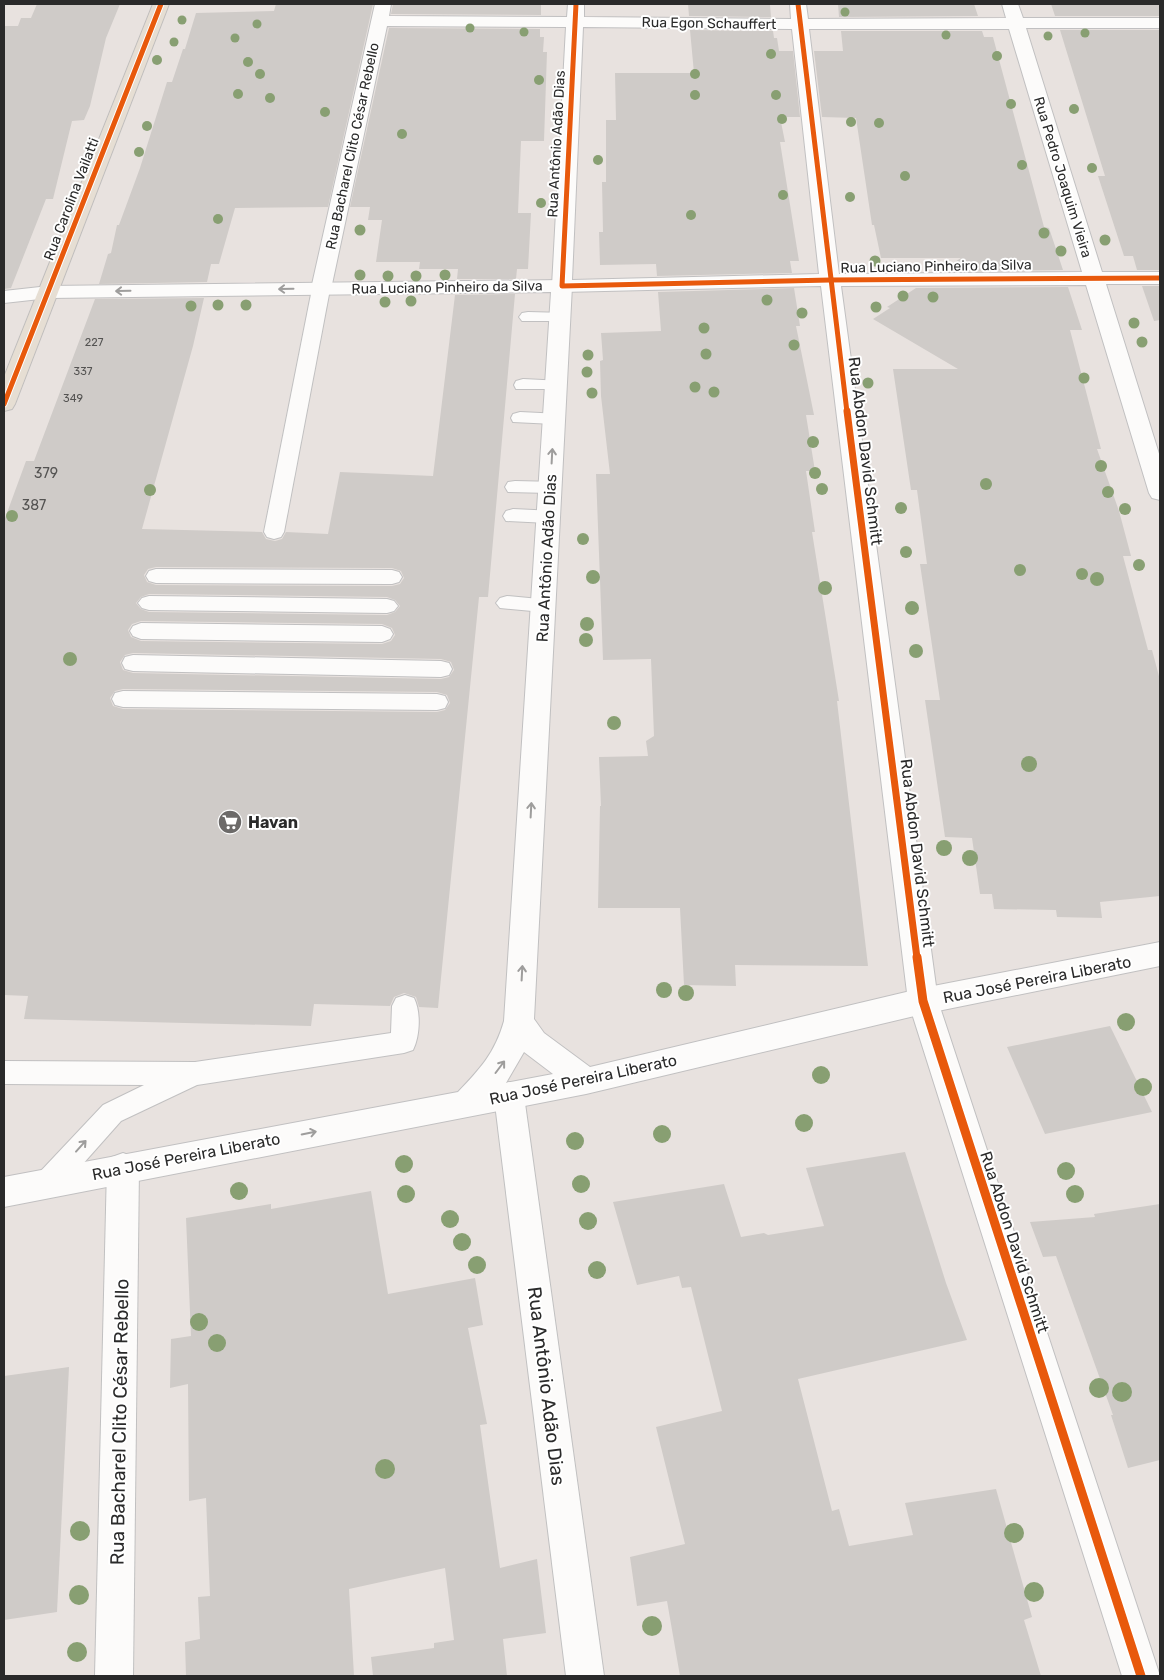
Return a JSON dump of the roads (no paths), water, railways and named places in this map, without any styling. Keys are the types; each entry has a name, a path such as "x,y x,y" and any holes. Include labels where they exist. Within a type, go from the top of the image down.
{"main road":[{"name":"Rua Carolina Vailatti","path":"4,404 161,4"}],"street":[{"name":"Rua Pedro Joaquim Vieira","path":"1010,4 1160,493"},
{"name":"Rua Egon Schauffert","path":"381,12 799,14 1016,23 1160,23"},
{"name":"Rua Bacharel Clito César Rebello","path":"321,289 381,12"},
{"name":"Rua Antônio Adão Dias","path":"467,1103 501,1067 514,1046 519,1021 562,286 575,13"},
{"name":"Rua Abdon David Schmitt","path":"799,14 830,280 922,1002 1141,1676"},
{"name":"Rua Luciano Pinheiro da Silva","path":"4,297 48,292 562,286 1093,276 1160,278"},
{"name":"Rua José Pereira Liberato","path":"4,1192 586,1081 922,1002 1160,954"},
{"path":"519,1021 534,1042 586,1081"},
{"name":"Rua Antônio Adão Dias","path":"509,1096 585,1676"},
{"name":"Rua Bacharel Clito César Rebello","path":"114,1676 123,1168"}],"lane":[{"path":"274,532 321,289"},
{"path":"528,317 560,317"},
{"path":"523,385 556,385"},
{"path":"520,418 554,418"},
{"path":"515,487 550,487"},
{"path":"513,516 548,516"},
{"path":"156,576 392,577"},
{"path":"149,603 387,606"},
{"path":"507,604 543,605"},
{"path":"141,631 382,634"},
{"path":"133,663 441,669"},
{"path":"123,699 437,702"},
{"path":"4,1072 195,1074 404,1042 405,1006"},
{"path":"48,1183 112,1113 195,1074"}],"place":[{"name":"Havan","path":"230,822"}]}
